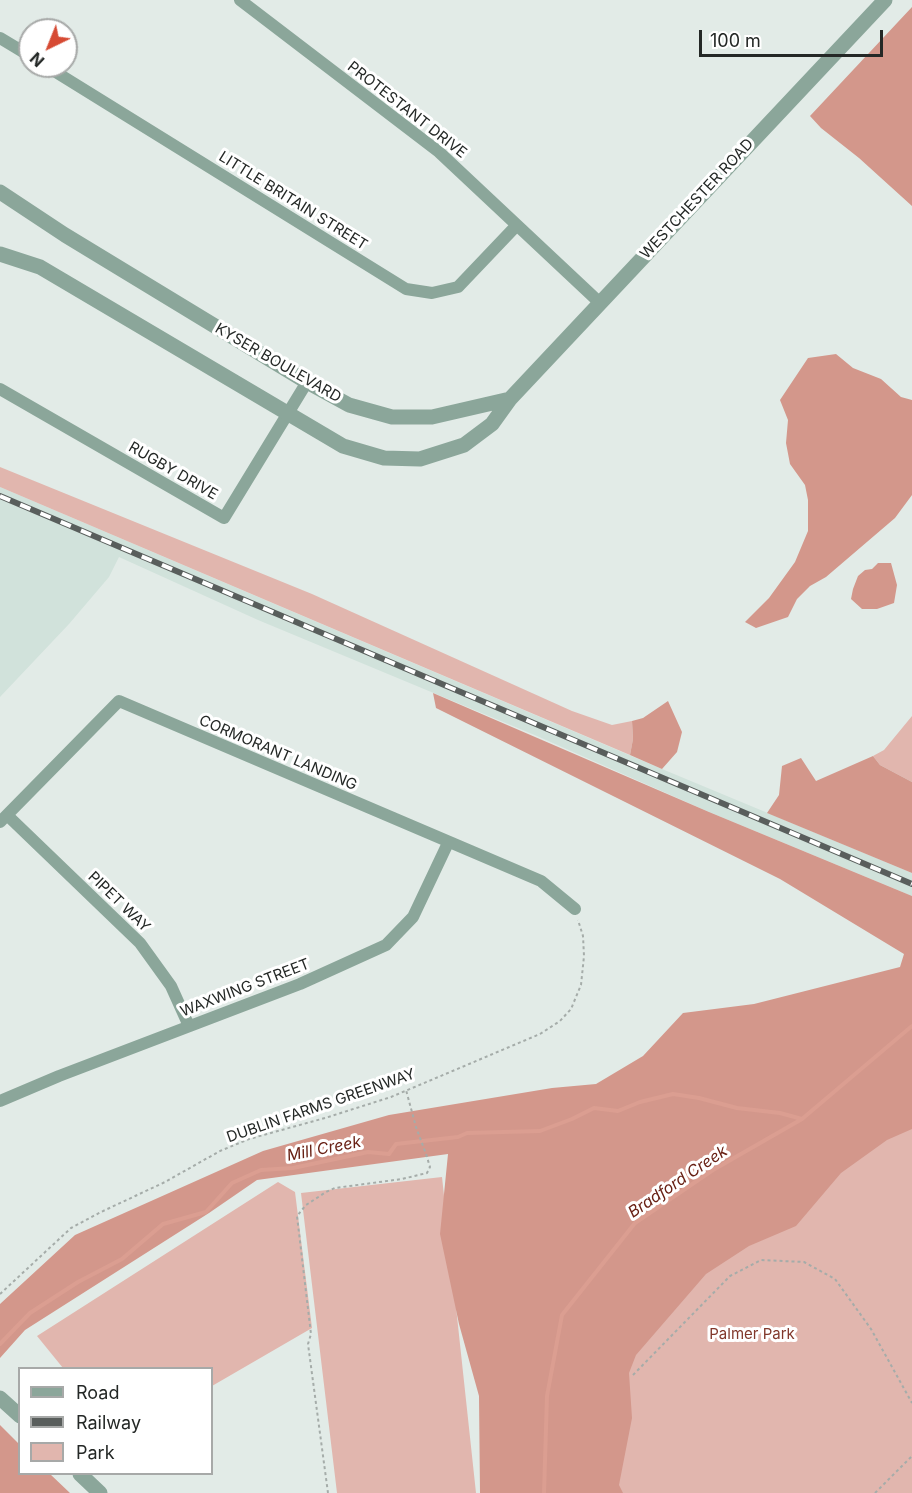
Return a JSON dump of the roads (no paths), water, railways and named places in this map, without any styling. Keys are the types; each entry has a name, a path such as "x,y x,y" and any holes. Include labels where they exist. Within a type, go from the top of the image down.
{"street":[{"name":"PROTESTANT DRIVE","path":"240,0 439,152 600,303"},
{"name":"WESTCHESTER ROAD","path":"510,399 885,0"},
{"path":"0,38 18,49"},
{"name":"LITTLE BRITAIN STREET","path":"65,78 406,289 432,292 458,287 517,225"},
{"name":"KYSER BOULEVARD","path":"0,192 65,235 307,382 349,405 392,417 432,417 510,399"},
{"path":"0,254 40,267 343,446 384,458 420,459 464,445 492,424 510,399"},
{"name":"RUGBY DRIVE","path":"0,389 224,518 307,382"},
{"name":"CORMORANT LANDING","path":"4,819 119,701 541,881 575,909"},
{"name":"PIPET WAY","path":"4,819 140,943 171,986 189,1026"},
{"name":"WAXWING STREET","path":"0,1101 59,1076 300,984 386,945 413,917 448,843"},
{"path":"0,1398 18,1414"},
{"path":"82,1475 100,1493"}],"waterway":[{"name":"Bradford Creek","path":"544,1493 547,1396 562,1315 635,1223 713,1170 802,1119 912,1026"},
{"name":"Mill Creek","path":"0,1344 30,1313 78,1282 122,1259 163,1224 206,1212 232,1183 261,1170 293,1168 368,1152 389,1154 396,1144 458,1137 467,1133 540,1131 594,1108 618,1111 640,1102 673,1094 802,1119"}],"railway":[{"path":"0,496 912,884"}],"park label":[{"name":"Palmer Park","path":"752,1334"}]}
